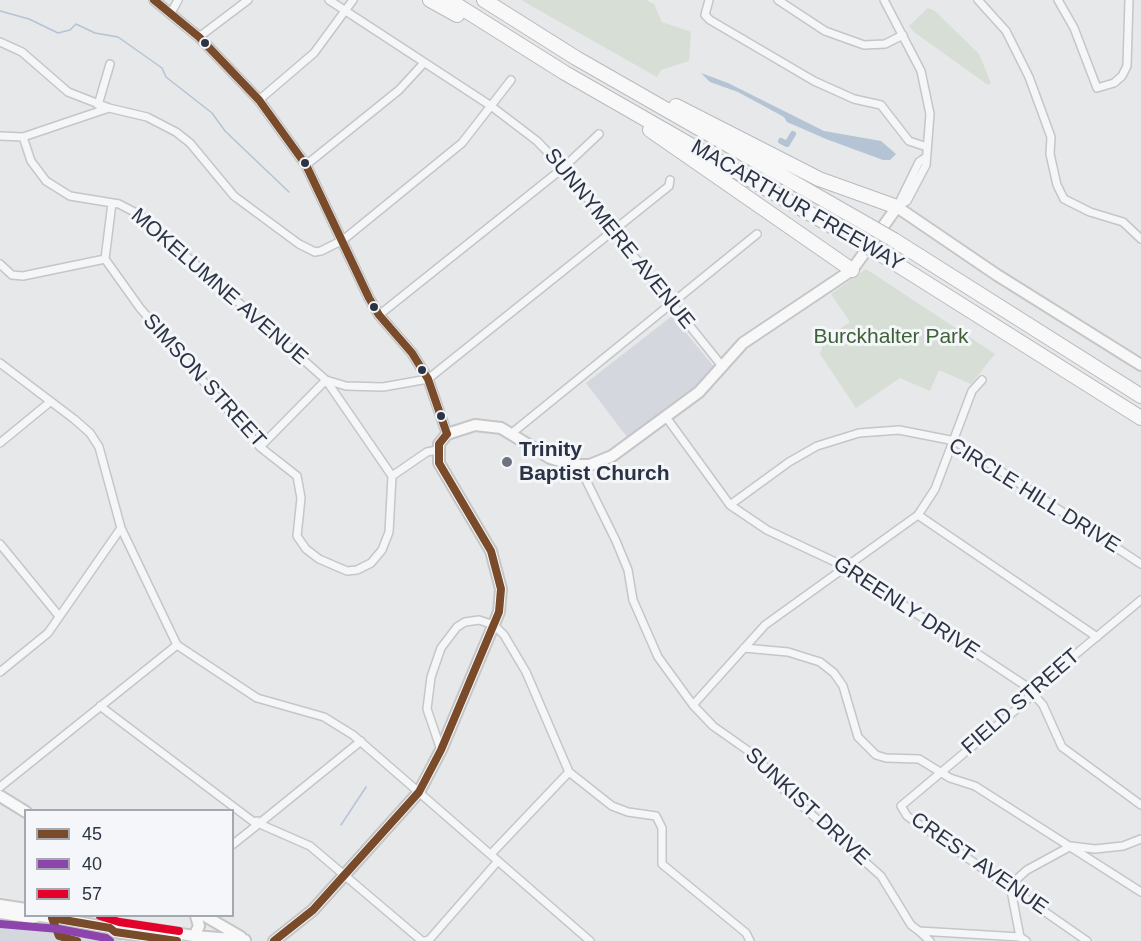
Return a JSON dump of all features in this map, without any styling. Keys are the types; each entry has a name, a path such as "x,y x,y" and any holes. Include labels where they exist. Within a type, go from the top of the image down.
{"highway":[{"path":"430,0 529,52"},
{"name":"MACARTHUR FREEWAY","path":"449,0 529,52 882,255 1141,418"},
{"name":"MACARTHUR FREEWAY","path":"484,0 576,58 894,240 1141,396"},
{"path":"576,58 694,114 819,179 897,207"},
{"path":"634,113 654,134 852,270"}],"main road":[{"path":"274,941 313,910 346,876 419,792 441,750 494,625 501,600 498,572 483,533 439,462 437,450 447,434 475,425 494,426 512,433 550,458 583,466 612,456 699,392 743,343 852,270 897,207 997,275 1141,365"},
{"path":"0,796 24,811"},
{"path":"0,905 24,909"},
{"path":"0,913 24,917"},
{"path":"45,917 110,928 115,932 177,941"},
{"path":"194,936 199,926 197,917"},
{"path":"208,917 246,940"},
{"path":"110,928 116,924 194,936 246,940"}],"street":[{"path":"154,0 199,37 259,100 306,165 343,240 363,288 379,315 412,353 428,379 447,434"},
{"path":"171,13 178,0"},
{"path":"199,37 248,0"},
{"name":"SUNNYMERE AVENUE","path":"329,0 423,64 491,106 537,141 562,168 722,366"},
{"path":"259,100 314,53 352,0"},
{"path":"710,0 705,15 710,20 813,81 854,99 881,105 909,141 927,147"},
{"path":"778,0 825,31 864,45 885,44 903,35"},
{"path":"884,0 921,70 930,114 925,158 919,162 897,207"},
{"path":"978,0 1006,31 1017,50 1051,137 1050,154 1064,199 1090,212 1123,222 1141,239"},
{"path":"1058,0 1074,28 1097,88 1114,83 1122,76 1127,66 1129,0"},
{"path":"0,42 22,52 68,92 98,105 147,117 176,132 190,143 234,196 299,244 315,252 327,249 343,240 462,143 510,80"},
{"path":"98,105 110,64"},
{"path":"306,165 399,90 423,64"},
{"path":"0,136 23,137 110,108"},
{"path":"379,315 562,168 598,134"},
{"name":"MOKELUMNE AVENUE","path":"23,137 31,161 46,181 70,196 112,203 132,210 150,222 326,380 392,476"},
{"path":"260,447 326,380 346,386 382,387 428,379 669,186 670,180"},
{"path":"0,264 12,275 23,276 105,259 112,203"},
{"path":"512,433 758,234"},
{"name":"SIMSON STREET","path":"105,259 140,308 260,447 297,477 301,498 297,528 300,542 319,560 341,569 363,567 382,550 389,532 392,476"},
{"path":"0,363 90,433 99,447 121,528 177,645 257,698 324,717 360,741 590,941"},
{"path":"693,705 765,625 918,515 935,489 972,391 982,380"},
{"path":"0,443 50,402"},
{"name":"GREENLY DRIVE","path":"666,417 730,505 767,530 846,567 1033,693 1043,705 1062,747 1141,805"},
{"name":"CIRCLE HILL DRIVE","path":"730,505 803,454 845,436 899,430 955,441 1141,564"},
{"path":"392,476 427,452 437,450"},
{"name":"SUNKIST DRIVE","path":"583,466 585,478 628,570 633,600 658,657 693,705 713,726 757,757 783,789 880,876 892,890 904,916 930,941"},
{"path":"918,515 1097,638"},
{"path":"0,672 48,633 121,528"},
{"path":"0,544 59,616"},
{"name":"FIELD STREET","path":"901,806 1025,702 1041,683 1141,600"},
{"path":"441,750 427,710 431,677 441,648 457,627 465,622 479,620 494,625 504,635 526,672 569,772 612,806 627,812 656,816 662,828 662,864 746,933 750,941"},
{"path":"0,787 177,645"},
{"path":"744,648 788,652 820,662 834,673 843,686 858,737 867,748 886,758 919,759 939,772 975,786 1141,892"},
{"path":"100,706 259,824 310,846 424,941 429,940 498,861"},
{"path":"234,843 360,741"},
{"path":"491,854 569,772"},
{"name":"CREST AVENUE","path":"901,806 907,816 1088,941"},
{"path":"919,931 1023,939 1010,885 1027,870 1071,846 1095,849 1124,846 1141,839"},
{"path":"577,941 583,934"}],"shaded area":[{"path":"672,316 715,368 695,390 627,437 586,383"},
{"path":"0,918 122,938 122,941 0,941"}],"green space":[{"path":"521,0 646,0 654,4 662,22 691,32 689,61 661,70 657,77"},
{"path":"928,8 935,11 979,54 991,83 988,85 914,32 909,26"},
{"name":"Burckhalter Park","path":"866,269 995,354 971,384 939,370 930,391 900,378 856,408 820,354 825,339 850,322 831,294"}],"water":[{"path":"701,73 728,83 824,131 881,141 896,154 890,160 883,160 826,139 787,122 784,117 738,92 710,82"}],"waterway":[{"path":"0,11 29,19 58,33 70,30 76,24 95,33 118,37 162,68 166,77 212,113 225,131 289,192"},
{"path":"781,141 787,144 793,134"},
{"path":"341,825 366,787"}],"transit line":[{"name":"45","path":"154,0 199,37 259,100 306,165 369,298 379,315 412,353 428,379 447,434"},
{"name":"45","path":"274,941 313,910 419,792 441,750 499,612 501,589 491,551 439,463 439,444 447,434"},
{"name":"57","path":"103,917 119,922 179,931"},
{"name":"45","path":"77,941 59,936 52,918 110,928 115,932 177,941"},
{"name":"40","path":"0,924 59,929 106,938 110,941"}],"place":[{"name":"Trinity Baptist Church","path":"507,462"}]}
